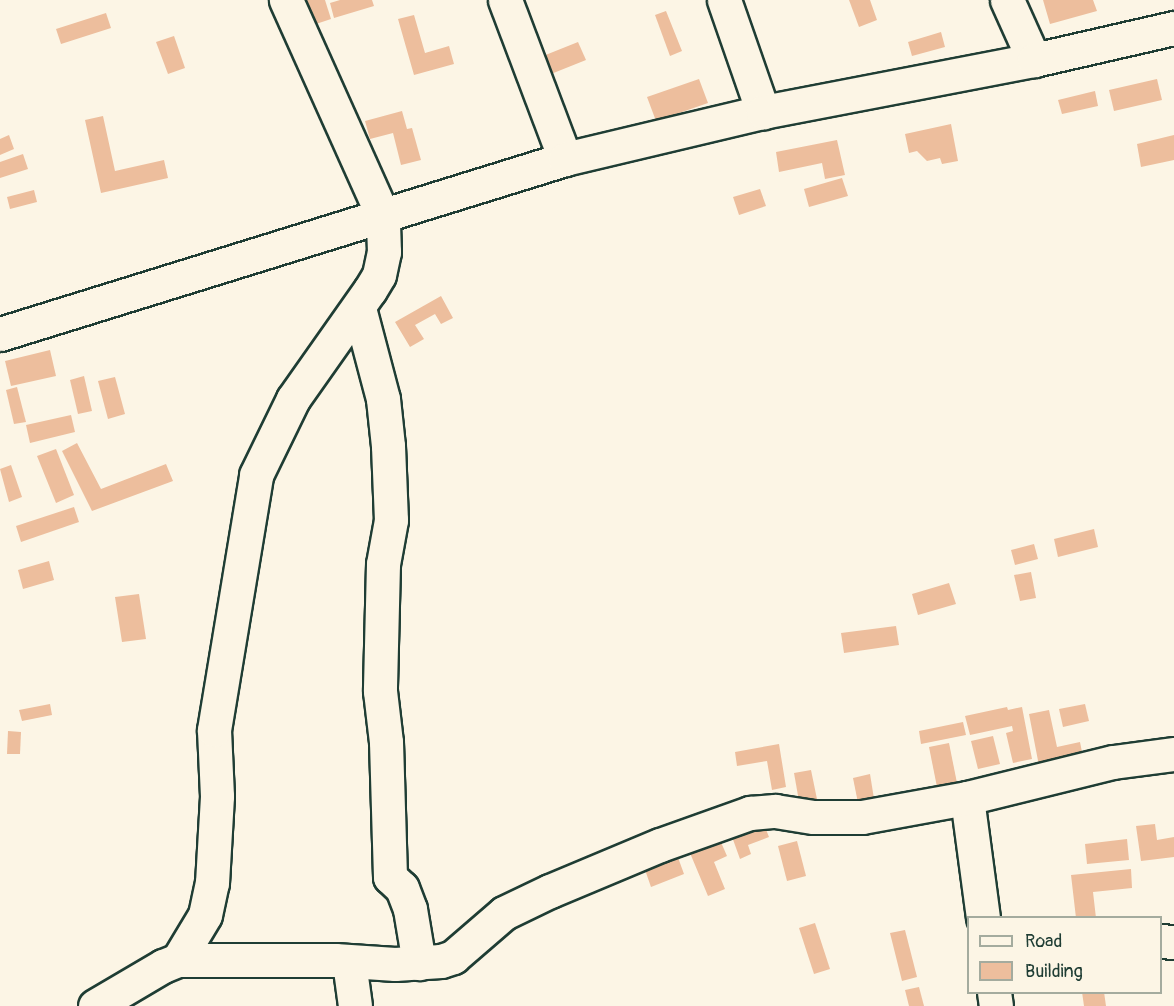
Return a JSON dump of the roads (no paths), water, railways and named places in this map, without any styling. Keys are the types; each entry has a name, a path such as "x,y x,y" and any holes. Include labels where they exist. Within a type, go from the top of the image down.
{"street":[{"path":"178,960 205,915 212,883 217,796 214,730 256,476 292,399 359,308 379,275 384,252 383,216 286,0"},
{"path":"505,0 565,159"},
{"path":"724,0 763,112"},
{"path":"1007,0 1034,60"},
{"path":"0,334 565,159 763,112 1034,60 1174,28"},
{"path":"359,308 383,399 388,446 391,520 383,564 380,691 386,742 390,877 402,888 410,909 419,963"},
{"path":"95,1006 163,966 178,960 419,963 453,957 504,913 660,844 750,813 775,811 814,817 862,817 967,798 1103,764 1174,754"},
{"path":"967,798 983,916"},
{"path":"349,962 355,1006"}]}
